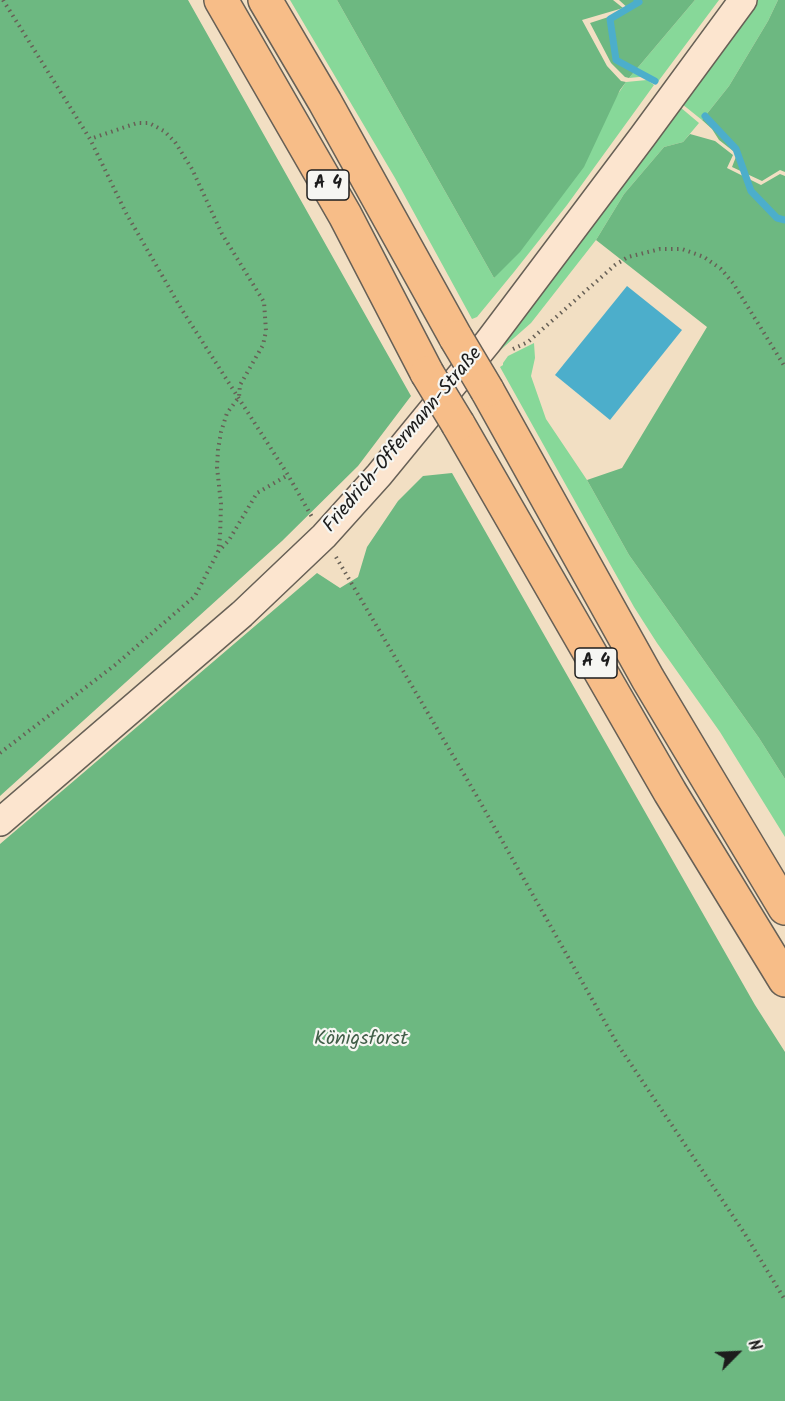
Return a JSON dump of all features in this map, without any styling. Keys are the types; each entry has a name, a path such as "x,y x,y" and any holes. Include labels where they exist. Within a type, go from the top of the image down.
{"highway":[{"name":"A 4","path":"221,0 345,215 428,373 665,782 785,980"},
{"name":"A 4","path":"265,0 319,92 648,679 785,908"}],"main road":[{"name":"Friedrich-Offermann-Straße","path":"0,822 242,614 324,536 379,475 488,342 743,0"}],"path":[{"path":"3,0 90,139 126,213 182,310 239,397 324,536 475,793 618,1045 745,1234 785,1300"},
{"path":"90,139 130,125 149,123 164,131 175,142 192,169 222,234 264,302 266,318 263,345 240,385 239,397 227,413 218,450 221,504 218,552"},
{"path":"507,352 528,342 621,261 660,249 682,249 704,257 721,269 733,283 785,367"},
{"path":"0,753 115,665 195,596 218,552 229,540 257,493 288,475"}],"green space":[{"path":"0,0 188,0 411,396 358,466 282,541 0,796"},
{"path":"290,0 337,0 494,278 626,82 647,80 654,85 567,205 477,317 472,319 395,178"},
{"path":"337,0 613,0 623,8 582,20 607,66 621,81 626,82 620,90 584,167 520,252 494,278"},
{"path":"619,0 695,0 629,78 611,63 590,23 630,10"},
{"path":"695,0 719,0 657,83 649,76 629,78"},
{"path":"758,0 778,0 729,86 702,120 682,104"},
{"path":"778,0 785,0 785,172 780,170 762,181 732,167 737,154 719,140 702,120 729,86"},
{"path":"680,107 699,123 683,142 664,147 624,194 596,240 531,323 497,353 493,347"},
{"path":"690,134 715,141 733,155 727,168 761,185 780,174 785,176 785,779 759,738 629,555 587,480 622,468 707,327 596,240 624,194 664,147 683,142"},
{"path":"534,343 535,358 531,376 546,419 587,480 629,555 759,738 785,779 785,837 720,732 634,607 500,367 508,356"},
{"name":"Königsforst","path":"452,473 755,1005 785,1052 785,1401 0,1401 0,844 317,573 340,588 358,577 367,547 398,501 423,476"}],"water":[{"path":"627,286 682,330 610,420 555,375"}],"waterway":[{"path":"637,0 639,2 610,19 616,60 655,81"},
{"path":"705,116 736,149 751,191 777,218 785,220"}]}
